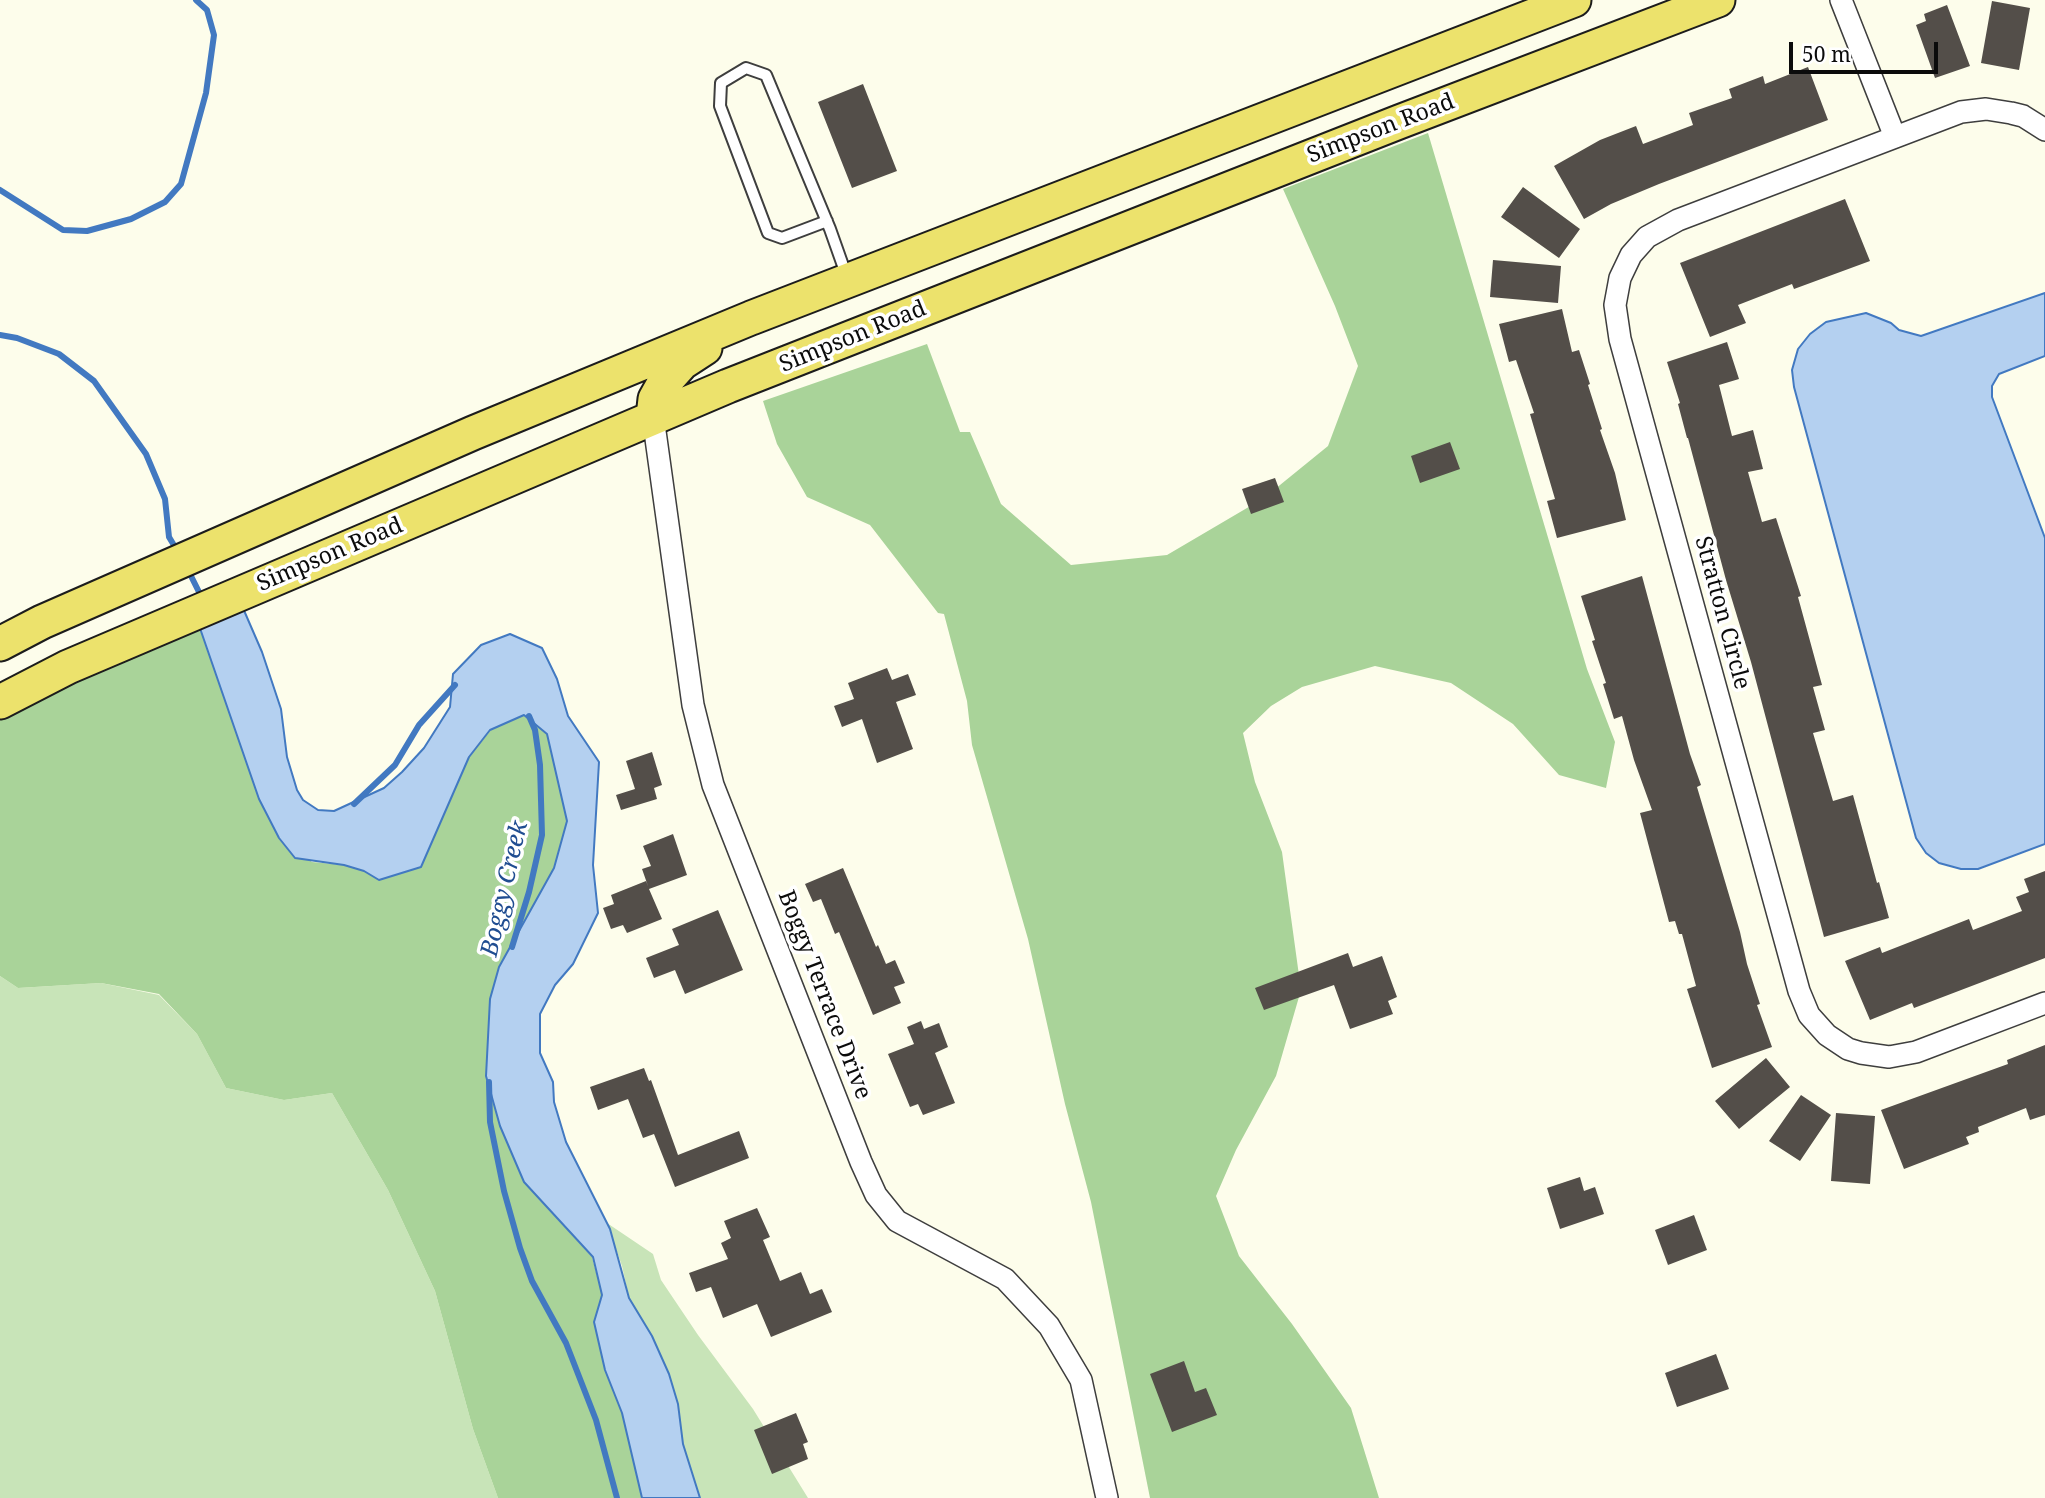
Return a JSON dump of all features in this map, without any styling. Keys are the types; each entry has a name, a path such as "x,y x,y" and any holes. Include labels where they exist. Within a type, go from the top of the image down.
{"main road":[{"path":"0,644 98,597 473,433 751,318 1574,0"},
{"name":"Simpson Road","path":"0,702 35,682 653,417 1399,122 1718,0"},
{"path":"1044,261 1094,222 1100,211 1101,199 1096,184"},
{"path":"653,417 655,399 664,383 682,363 751,318"}],"street":[{"path":"1841,0 1895,137"},
{"name":"Stratton Circle","path":"2045,130 2023,116 1986,109 1961,112 1678,220 1657,231 1638,247 1625,265 1616,291 1616,320 1799,991 1809,1015 1827,1035 1848,1049 1889,1057 1916,1052 2045,1003"},
{"name":"Boggy Terrace Drive","path":"653,417 693,705 713,785 861,1163 876,1195 897,1221 1005,1279 1049,1326 1082,1380 1107,1498"}],"lane":[{"path":"827,221 782,238 768,233 720,106 721,83 746,68 766,75 827,221 848,279"}],"green space":[{"path":"1428,133 1587,669 1615,742 1606,788 1559,775 1513,724 1451,683 1375,666 1302,687 1271,706 1243,733 1255,782 1282,852 1301,990 1276,1076 1236,1150 1216,1196 1239,1256 1292,1324 1351,1408 1379,1498 1150,1498 1091,1202 1065,1104 1028,939 972,745 967,701 944,614 938,613 870,525 807,497 777,444 763,401 927,344 960,432 970,432 1001,504 1071,565 1167,555 1264,498 1328,446 1358,366 1335,306 1283,189"},
{"path":"193,608 259,799 279,838 312,862 344,865 364,871 379,880 421,867 469,757 491,730 524,715 547,734 567,821 554,868 499,967 486,1076 500,1126 524,1182 592,1257 602,1295 594,1322 605,1370 622,1413 642,1498 498,1498 473,1429 435,1291 388,1190 332,1093 284,1100 226,1088 197,1034 159,994 101,983 18,988 0,976 0,682"},
{"path":"0,976 18,988 101,983 159,995 197,1034 226,1088 284,1100 332,1093 388,1190 435,1291 473,1429 498,1498 0,1498"},
{"path":"607,1223 653,1254 661,1280 753,1409 808,1498 700,1498 683,1444 678,1404 669,1374 652,1336 629,1298 622,1266"}],"water":[{"path":"2045,293 2045,356 1999,374 1992,386 1992,397 2045,538 2045,844 1978,869 1961,869 1939,863 1926,853 1916,838 1794,387 1792,370 1798,349 1810,334 1826,322 1866,313 1891,323 1899,330 1921,336"},
{"path":"236,592 262,652 281,709 287,757 297,790 303,800 318,810 334,811 384,788 402,772 424,748 450,707 453,674 481,645 510,634 542,648 557,679 568,716 599,762 593,865 598,913 573,964 555,985 540,1014 540,1053 553,1082 554,1102 566,1142 610,1229 629,1298 652,1336 669,1374 678,1404 683,1444 700,1498 642,1498 622,1413 605,1370 594,1322 602,1295 593,1257 524,1182 500,1126 486,1076 490,999 499,967 554,868 567,821 547,734 524,715 490,730 469,757 421,867 379,880 364,871 344,865 295,858 279,838 259,799 193,608"}],"building":[{"path":"1992,1 2030,8 2019,70 1981,63"},
{"path":"1947,5 1970,66 1935,78 1916,25 1926,21 1924,14"},
{"path":"1808,67 1828,120 1659,184 1611,204 1584,219 1554,166 1600,140 1636,126 1643,144 1693,125 1689,113 1732,98 1729,89 1763,76 1765,84"},
{"path":"863,84 897,171 852,188 818,102"},
{"path":"1523,187 1580,229 1559,258 1501,217"},
{"path":"1845,199 1870,261 1794,289 1792,284 1738,305 1746,323 1710,337 1680,263"},
{"path":"1493,260 1561,266 1558,303 1490,297"},
{"path":"1562,309 1572,352 1579,350 1590,384 1588,385 1615,473 1626,520 1557,538 1547,501 1555,499 1530,414 1534,413 1516,360 1509,362 1499,324"},
{"path":"1727,342 1739,379 1719,385 1732,436 1753,430 1763,469 1748,472 1762,522 1776,518 1801,596 1798,597 1822,685 1813,687 1825,730 1813,733 1833,801 1853,795 1889,918 1824,937 1667,362"},
{"path":"1450,442 1460,469 1420,483 1411,456"},
{"path":"1275,478 1284,502 1251,514 1242,489"},
{"path":"1642,576 1690,754 1701,785 1697,787 1760,1004 1757,1005 1772,1047 1712,1068 1687,989 1696,986 1682,934 1679,934 1675,921 1669,922 1640,813 1652,810 1622,716 1614,719 1592,641 1595,640 1581,596"},
{"path":"887,668 892,680 908,674 916,695 896,702 913,749 877,763 862,719 842,727 834,706 854,699 848,683"},
{"path":"652,752 662,785 654,788 657,799 621,810 616,795 635,789 626,761"},
{"path":"673,834 687,875 649,889 662,919 627,933 623,925 611,929 603,908 614,904 611,895 646,881 648,886 642,869 651,866 643,846"},
{"path":"843,868 876,947 878,945 886,964 895,960 905,983 894,987 901,1003 873,1015 839,932 835,934 821,899 813,902 805,884"},
{"path":"2045,871 2045,958 1914,1008 1912,1003 1870,1020 1845,961 1880,947 1882,953 1969,919 1973,930 2022,911 2016,897 2029,892 2024,879"},
{"path":"718,910 743,970 685,994 675,970 654,978 646,958 679,945 672,929"},
{"path":"1348,953 1353,967 1382,956 1397,997 1388,1001 1393,1014 1350,1029 1334,985 1264,1010 1255,988"},
{"path":"921,1021 924,1029 939,1023 948,1047 935,1053 955,1103 923,1115 918,1104 910,1107 888,1054 914,1044 907,1027"},
{"path":"2045,1045 2045,1115 2030,1120 2026,1108 1978,1127 1979,1132 1966,1137 1969,1144 1904,1169 1881,1110 2008,1064 2007,1060"},
{"path":"1766,1058 1790,1087 1739,1129 1715,1101"},
{"path":"644,1068 649,1081 651,1080 678,1155 739,1131 749,1158 675,1187 654,1134 643,1138 628,1099 598,1110 590,1087"},
{"path":"1801,1095 1831,1115 1800,1161 1769,1141"},
{"path":"1836,1113 1875,1116 1870,1184 1831,1181"},
{"path":"1580,1177 1584,1191 1595,1187 1604,1214 1560,1229 1547,1188"},
{"path":"757,1208 770,1237 763,1240 780,1281 801,1272 810,1294 822,1289 832,1312 771,1337 757,1304 723,1318 711,1287 696,1292 689,1273 728,1259 721,1243 731,1238 724,1221"},
{"path":"1694,1215 1707,1250 1668,1265 1655,1230"},
{"path":"1716,1354 1729,1389 1677,1407 1665,1373"},
{"path":"1184,1361 1195,1392 1206,1388 1217,1415 1172,1432 1150,1374"},
{"path":"796,1413 808,1442 803,1444 808,1459 772,1474 754,1430"}],"waterway":[{"name":"Boggy Creek","path":"0,190 63,230 87,231 131,219 165,202 181,184 206,93 214,35 207,10 196,0"},
{"name":"Boggy Creek","path":"0,335 17,338 59,354 94,381 146,454 165,499 169,537 178,552"},
{"name":"Boggy Creek","path":"188,570 202,598"},
{"name":"Boggy Creek","path":"354,804 395,765 419,725 455,685"},
{"name":"Boggy Creek","path":"512,947 529,892 542,835 540,765 535,730 529,716"},
{"name":"Boggy Creek","path":"489,1082 490,1122 504,1191 520,1248 532,1281 566,1343 596,1420 617,1498"}]}
